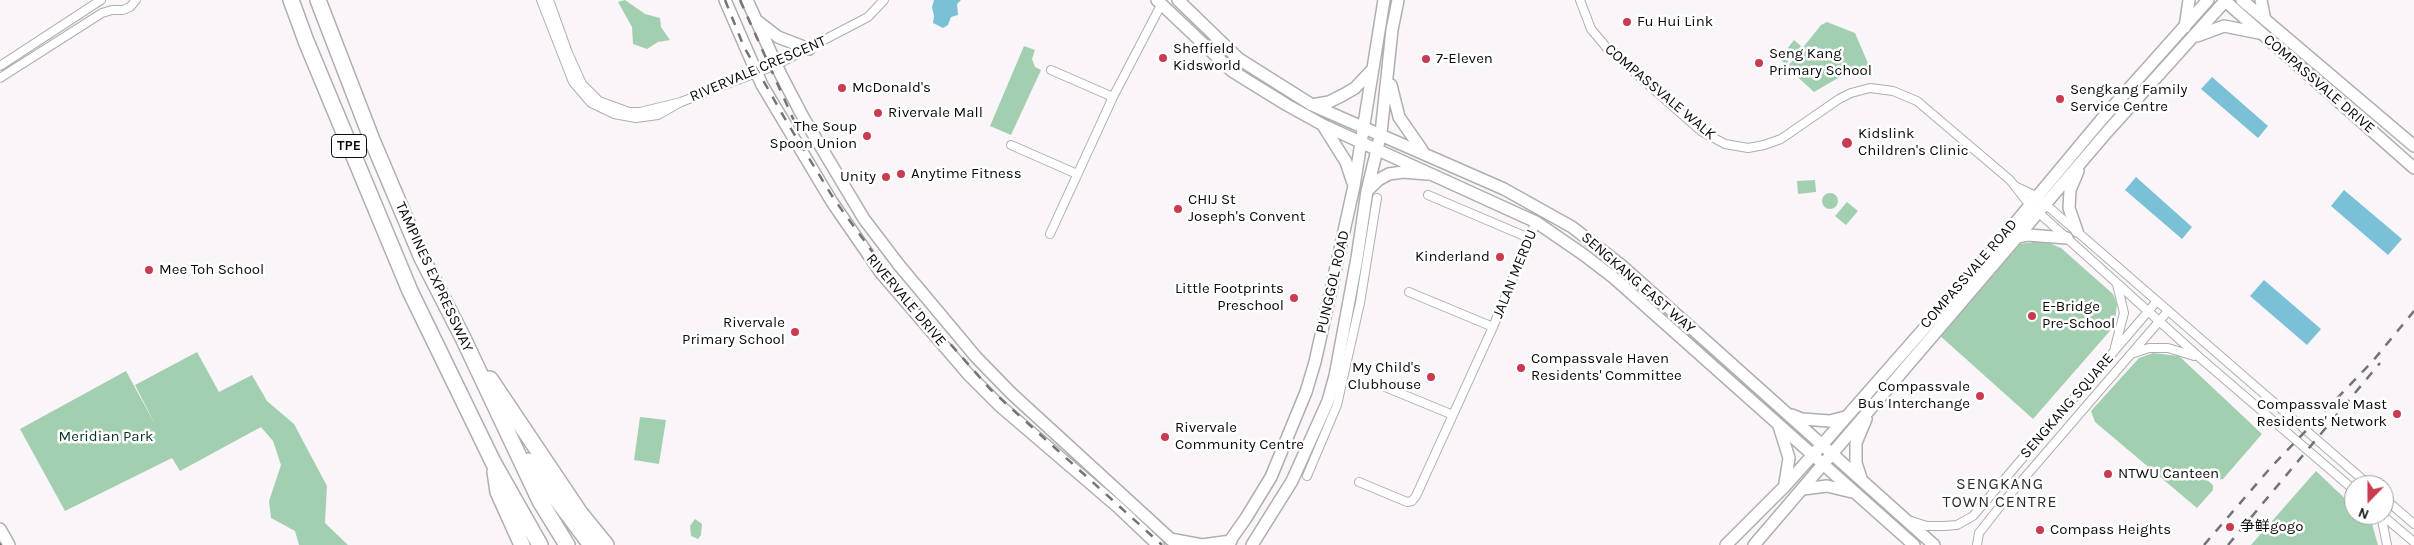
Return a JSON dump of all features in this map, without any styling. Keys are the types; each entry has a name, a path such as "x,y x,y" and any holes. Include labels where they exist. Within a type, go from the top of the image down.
{"highway":[{"name":"TAMPINES EXPRESSWAY","path":"291,0 306,41 410,291 494,462 540,545"},
{"name":"TAMPINES EXPRESSWAY","path":"318,0 372,140 419,250 540,501 567,545"},
{"path":"463,338 580,513 606,545"},
{"path":"513,442 591,545"},
{"path":"494,462 498,492 522,545"}],"main road":[{"name":"RIVERVALE DRIVE","path":"725,0 756,73 857,241 910,307 968,374 1000,406 1158,545"},
{"name":"RIVERVALE DRIVE","path":"747,0 776,65 852,200 899,265 976,357 1011,393 1174,542"},
{"name":"SENGKANG EAST WAY","path":"1178,0 1239,60 1312,105 1381,133 1504,189 1572,227 1621,265 1934,545"},
{"name":"PUNGGOL ROAD","path":"1229,543 1270,477 1306,392 1332,292 1354,186 1362,125 1384,0"},
{"name":"PUNGGOL ROAD","path":"1254,543 1292,482 1307,463 1333,403 1355,302 1368,225 1367,191 1381,133 1389,73 1392,30 1398,0"},
{"path":"2185,27 2189,0"},
{"name":"COMPASSVALE ROAD","path":"1726,545 1784,487 1846,417 1986,258 2032,200 2208,0"},
{"name":"COMPASSVALE ROAD","path":"1754,545 2124,113 2195,37 2225,0"},
{"name":"COMPASSVALE DRIVE","path":"2225,0 2414,168"},
{"name":"COMPASSVALE DRIVE","path":"2242,0 2414,146"},
{"path":"2261,0 2265,20"},
{"name":"SENGKANG EAST WAY","path":"1159,3 1232,70 1322,125 1377,148 1536,222 1614,278 1914,545"},
{"path":"755,19 778,37 809,49"},
{"path":"2195,37 2224,26 2263,34"},
{"path":"1312,105 1329,102 1349,92 1371,71"},
{"path":"1389,73 1399,117 1407,132 1425,153"},
{"path":"1322,125 1346,162 1354,186"},
{"path":"2017,237 2072,234 2069,208 2070,190 2082,163"},
{"path":"1367,191 1378,180 1389,174 1403,172 1433,175"},
{"path":"1862,479 1856,463 1856,443 1871,407"},
{"path":"1784,412 1814,420 1830,421 1846,417"},
{"path":"1778,422 1784,436 1789,458 1784,487"},
{"path":"1803,489 1827,486 1854,492"},
{"path":"0,528 9,545"},
{"path":"1146,533 1150,545"},
{"path":"1174,542 1202,545 1229,543"}],"street":[{"path":"0,66 101,0"},
{"path":"0,78 102,13 112,10 123,10 130,7 136,0"},
{"name":"RIVERVALE CRESCENT","path":"541,0 573,82 591,103 614,114 636,118 658,115 681,102"},
{"name":"RIVERVALE CRESCENT","path":"549,0 568,53 582,84 599,101 629,112 640,112 681,102 776,65 868,17 884,0"},
{"name":"COMPASSVALE WALK","path":"1580,0 1591,29 1607,48 1701,131 1725,144 1748,148 1764,146 1781,139 1851,93 1870,88 1893,91 1917,102 2032,200"},
{"path":"1050,234 1159,3"},
{"path":"1051,70 1113,97"},
{"path":"1011,145 1077,174"},
{"path":"1428,195 1530,238"},
{"path":"1368,225 1378,198"},
{"path":"2032,200 2168,311 2357,475"},
{"path":"2042,208 2072,234 2116,284 2344,481"},
{"name":"JALAN MERDU","path":"1359,482 1406,502 1412,501 1416,496 1493,327 1536,222"},
{"path":"2113,352 2124,322 2124,313 2116,284"},
{"name":"JALAN MERDU","path":"1409,292 1493,327"},
{"name":"SENGKANG SQUARE","path":"1906,520 1927,526 1944,526 1957,525 1973,516 2157,302"},
{"name":"SENGKANG SQUARE","path":"1978,545 1979,534 2001,505 2168,311"},
{"path":"2129,355 2149,348 2168,348 2199,357"},
{"path":"1384,386 1453,415"},
{"path":"1307,463 1307,476"},
{"path":"2394,507 2414,524"},
{"path":"2384,525 2387,545"},
{"path":"2393,525 2412,542"}],"green space":[{"path":"625,0 645,14 660,18 661,27 670,40 658,42 647,49 633,44 632,27 618,2"},
{"path":"1827,22 1855,33 1870,68 1866,73 1838,78 1814,92 1790,70 1789,65 1821,25"},
{"path":"1794,40 1801,46 1786,64 1779,59"},
{"path":"1024,46 1035,50 1032,59 1035,67 1041,70 1011,135 990,126"},
{"path":"1815,180 1816,192 1798,194 1797,181"},
{"path":"1827,193 1833,193 1838,198 1836,207 1827,209 1822,204 1822,198"},
{"path":"1847,202 1858,211 1846,225 1835,216"},
{"path":"2049,243 2061,248 2113,294 2117,304 2115,321 2109,332 2033,419 1938,334 2019,244"},
{"name":"Meridian Park","path":"197,352 219,392 252,375 267,401 294,424 327,486 325,523 348,545 299,545 295,531 271,518 269,501 281,465 273,441 261,427 180,471 172,458 65,511 20,429 126,371 156,426 135,385"},
{"path":"2153,353 2179,356 2262,434 2223,479 2217,480 2209,474 2205,478 2213,485 2213,490 2197,508 2095,422 2091,411 2139,358"},
{"path":"640,417 666,420 659,464 634,460"},
{"path":"2316,471 2344,498 2344,525 2372,525 2378,545 2251,545"},
{"path":"695,519 702,524 701,535 698,539 691,536 690,526"}],"water":[{"path":"934,0 961,0 957,4 958,15 951,17 948,25 943,28 933,23 932,7"},
{"path":"2212,77 2268,126 2258,138 2201,89"},
{"path":"2136,177 2192,227 2182,239 2125,190"},
{"path":"2344,190 2402,239 2388,255 2331,206"},
{"path":"2264,280 2321,329 2307,345 2250,296"}],"railway":[{"path":"725,0 744,47 788,124 834,199 887,272 990,389 1162,545"},
{"path":"740,0 795,123"},
{"path":"2204,545 2272,466 2372,362 2414,311"},
{"path":"2228,545 2380,363"}],"place":[{"name":"Fu Hui Link","path":"1627,22"},
{"name":"Sheffield Kidsworld","path":"1163,58"},
{"name":"7-Eleven","path":"1426,59"},
{"name":"Seng Kang Primary School","path":"1759,63"},
{"name":"McDonald's","path":"842,88"},
{"name":"Sengkang Family Service Centre","path":"2060,99"},
{"name":"Rivervale Mall","path":"878,113"},
{"name":"The Soup Spoon Union","path":"867,136"},
{"name":"Kidslink Children's Clinic","path":"1847,143"},
{"name":"Anytime Fitness","path":"901,174"},
{"name":"Unity","path":"886,177"},
{"name":"CHIJ St Joseph's Convent","path":"1178,209"},
{"name":"Kinderland","path":"1500,257"},
{"name":"Mee Toh School","path":"149,270"},
{"name":"Little Footprints Preschool","path":"1294,298"},
{"name":"E-Bridge Pre-School","path":"2032,316"},
{"name":"Rivervale Primary School","path":"795,332"},
{"name":"Compassvale Haven Residents' Committee","path":"1521,368"},
{"name":"My Child's Clubhouse","path":"1431,377"},
{"name":"Compassvale Bus Interchange","path":"1980,396"},
{"name":"Compassvale Mast Residents' Network","path":"2397,414"},
{"name":"Rivervale Community Centre","path":"1165,437"},
{"name":"NTWU Canteen","path":"2108,474"},
{"name":"争鲜gogo","path":"2230,527"},
{"name":"Compass Heights","path":"2040,530"}],"district":[{"name":"SENGKANG TOWN CENTRE","path":"2000,493"}]}
